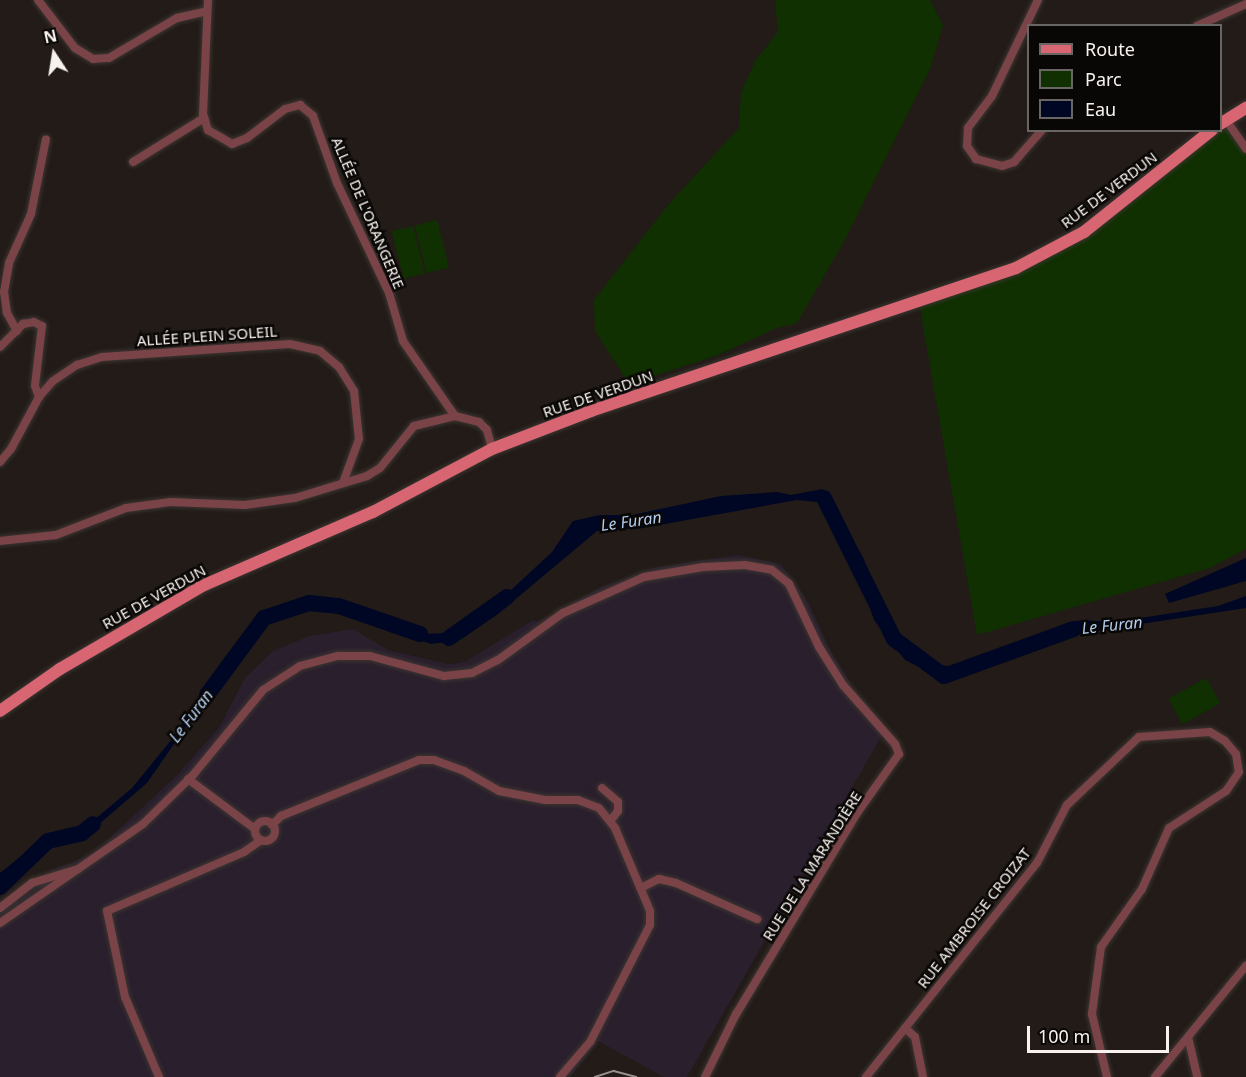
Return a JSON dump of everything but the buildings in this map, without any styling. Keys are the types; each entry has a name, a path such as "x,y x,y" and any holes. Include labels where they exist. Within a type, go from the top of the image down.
{"main road":[{"path":"1223,122 1246,108"},
{"name":"RUE DE VERDUN","path":"0,711 60,669 204,585 373,512 492,449 591,411 1016,268 1084,232 1209,132"}],"street":[{"path":"38,0 75,48 93,59 110,58 177,18 207,11"},
{"path":"133,162 204,118 208,0"},
{"path":"1038,0 992,96 968,128 967,146 976,159 1002,166 1014,162 1040,132"},
{"path":"1201,24 1246,4"},
{"name":"ALLÉE DE L'ORANGERIE","path":"204,118 213,135 232,144 247,138 285,109 300,105 313,116 337,183 389,293 402,341 455,416"},
{"path":"1223,122 1246,149"},
{"path":"17,331 7,313 4,292 9,263 31,214 46,139"},
{"path":"0,347 17,331 34,322 42,326 35,386 39,397"},
{"name":"ALLÉE PLEIN SOLEIL","path":"0,462 11,449 39,397 53,381 77,365 102,357 290,345 320,351 339,367 354,391 359,418 359,439 344,480"},
{"path":"0,541 56,535 126,508 171,502 245,505 295,498 344,480 367,476 380,468 414,426 455,416 479,422 488,430 492,449"},
{"name":"RUE DE LA MARANDIÈRE","path":"0,923 34,896 82,868 143,824 188,779 245,710 285,673 315,660 338,656 387,659 444,676 472,673 498,660 563,613 644,577 702,567 745,565 772,570 789,584 825,657 843,685 895,744 899,754 857,813 735,1014 705,1077"},
{"name":"RUE AMBROISE CROIZAT","path":"866,1077 1037,862 1067,805 1139,737 1210,732 1225,741 1236,754 1243,770 1226,790 1169,828 1142,889 1101,947 1092,1014 1107,1077"},
{"path":"272,825 281,816 419,760 434,760 464,771 499,791 545,800 578,800 599,808 611,820 650,911 650,925 590,1042 560,1077"},
{"path":"188,779 255,829 261,840"},
{"path":"602,788 618,802 618,811 611,820"},
{"path":"255,829 262,822 272,825"},
{"path":"159,1077 125,997 108,911 244,852 261,840 273,836 272,825"},
{"name":"RUE DE LA MARANDIÈRE","path":"0,908 32,883 82,868"},
{"path":"640,888 659,879 676,883 757,919"},
{"path":"1155,1077 1189,1041 1246,966"},
{"path":"905,1028 915,1036 922,1077"},
{"path":"1189,1041 1197,1077"}],"shaded area":[{"path":"738,555 781,564 807,600 831,652 855,690 886,728 687,1077 664,1077 598,1041 570,1077 0,1077 0,903 43,874 92,854 102,845 177,775 220,726 245,678 273,651 309,636 353,629 388,650 449,664 465,662 533,620 538,622 601,587 658,567"}],"green space":[{"path":"775,0 930,0 943,25 930,69 846,238 797,323 774,329 716,356 629,384 595,331 594,300 668,205 739,128 741,93 755,61 778,32"},
{"path":"1226,120 1246,146 1246,549 1210,568 977,635 919,303 1084,232 1211,132 1222,132"},
{"path":"437,220 449,268 427,273 415,226"},
{"path":"413,226 425,274 404,279 392,231"},
{"path":"1206,678 1220,703 1182,724 1168,699"}],"water":[{"path":"823,489 864,559 876,608 889,630 908,655 928,665 972,667 1067,623 1082,620 1114,622 1218,606 1246,596 1246,608 1049,638 1026,653 972,674 939,677 905,660 874,620 846,536 817,502 797,500 643,528 597,531 498,614 463,638 431,644 410,636 391,621 344,609 293,607 272,616 245,641 147,783 84,837 48,845 0,882 0,873 25,853 51,838 75,836 132,788 172,739 227,654 263,613 276,606 311,599 347,603 391,616 419,634 449,633 485,614 552,552 573,521 600,515 632,515 721,496 777,492 791,495"},
{"path":"1246,558 1246,581 1169,603 1165,594"}],"waterway":[{"name":"Le Furan","path":"824,498 894,639 944,676 1074,629"},
{"name":"Le Furan","path":"449,638 507,597"},
{"name":"Le Furan","path":"207,695 264,618 309,603 339,606 420,634"},
{"name":"Le Furan","path":"0,887 48,841 82,833 93,824"}],"tram line":[{"path":"595,1077 614,1071 636,1077"}]}
